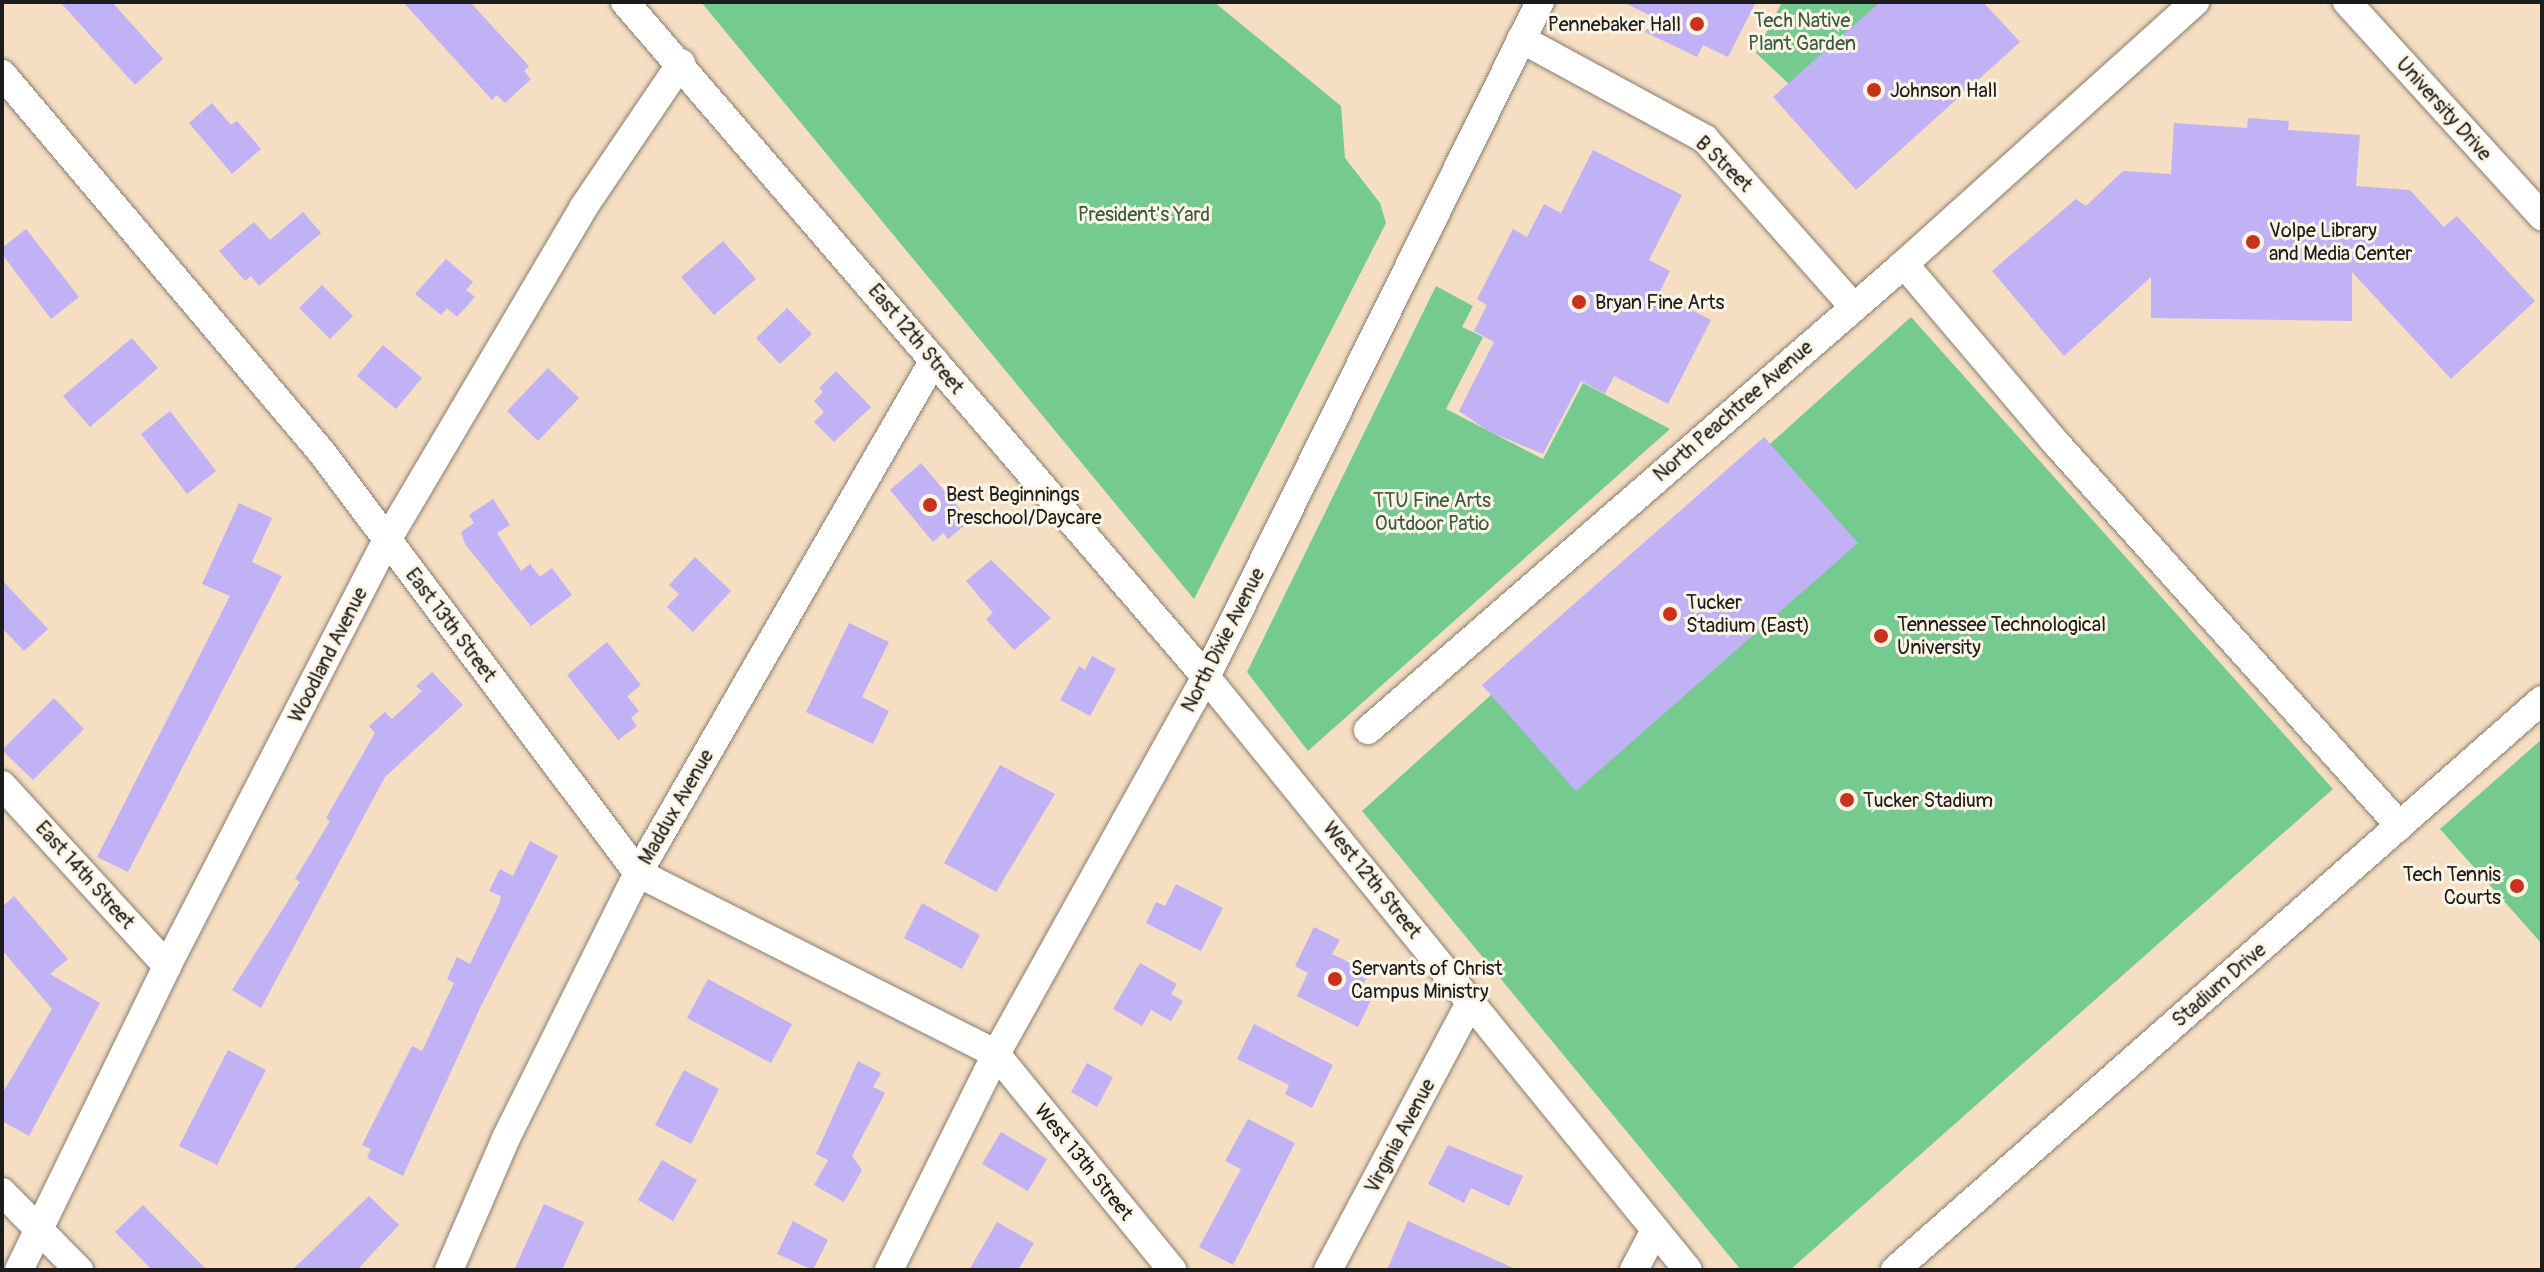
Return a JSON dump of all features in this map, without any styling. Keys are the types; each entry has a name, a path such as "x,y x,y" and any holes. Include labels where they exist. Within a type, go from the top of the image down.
{"street":[{"name":"East 12th Street","path":"625,2 681,63 1206,677"},
{"name":"North Dixie Avenue","path":"889,1270 996,1054 1206,677 1540,2"},
{"name":"North Peachtree Avenue","path":"1368,730 1904,264 2195,2"},
{"name":"University Drive","path":"2347,2 2542,216"},
{"name":"B Street","path":"1521,39 1705,139 1853,306"},
{"name":"Woodland Avenue","path":"19,1270 167,966 387,540 583,208 681,63"},
{"name":"East 13th Street","path":"2,74 323,454 638,873 996,1054"},
{"path":"1904,264 2055,442 2400,826"},
{"name":"Maddux Avenue","path":"449,1270 506,1138 638,873 934,360"},
{"name":"West 12th Street","path":"1206,677 1688,1270"},
{"name":"Stadium Drive","path":"1895,1270 2542,700"},
{"name":"East 14th Street","path":"2,785 167,966"},
{"name":"Virginia Avenue","path":"1328,1270 1471,1001"},
{"name":"West 13th Street","path":"996,1054 1172,1270"},
{"path":"2,1192 79,1270"},
{"path":"1634,1270 1655,1230"}],"green space":[{"name":"President's Yard","path":"701,2 1214,2 1341,106 1345,158 1380,203 1386,223 1194,599"},
{"name":"Tech Native Plant Garden","path":"1782,2 1881,2 1789,84 1756,53"},
{"name":"TTU Fine Arts Outdoor Patio","path":"1436,286 1473,306 1462,327 1483,337 1446,409 1543,459 1583,383 1670,429 1308,751 1247,672"},
{"name":"Tucker Stadium","path":"1911,317 2333,789 1790,1270 1741,1270 1362,811"},
{"name":"Tech Tennis Courts","path":"2542,739 2542,944 2440,829"}],"building":[{"path":"60,2 112,2 163,59 135,85"},
{"path":"403,2 470,2 529,66 524,71 531,79 505,103 497,95 492,100"},
{"name":"Pennebaker Hall","path":"1623,2 1756,2 1728,57 1703,45 1697,57 1645,32 1653,17"},
{"name":"Johnson Hall","path":"1880,2 1983,2 2020,42 1856,190 1773,97"},
{"path":"212,103 231,125 237,121 261,149 232,174 189,123"},
{"name":"Volpe Library and Media Center","path":"2248,118 2289,121 2288,130 2360,135 2356,186 2410,190 2444,227 2457,216 2535,301 2451,379 2352,272 2352,321 2151,318 2151,277 2064,356 1992,271 2076,199 2086,206 2123,171 2171,174 2174,123 2247,128"},
{"name":"Bryan Fine Arts","path":"1593,150 1682,195 1649,260 1670,271 1659,293 1711,320 1668,404 1614,376 1605,394 1581,381 1543,454 1488,431 1459,411 1494,342 1474,331 1487,305 1477,299 1513,229 1527,237 1544,204 1561,213"},
{"path":"303,212 321,233 259,286 251,276 245,281 219,251 254,222 270,240"},
{"path":"26,229 79,297 51,319 2,254 2,248"},
{"path":"723,241 756,279 714,315 681,277"},
{"path":"446,259 473,282 466,290 475,297 457,317 447,308 441,315 415,294"},
{"path":"322,285 353,316 330,339 299,308"},
{"path":"787,308 812,334 780,364 756,338"},
{"path":"132,338 158,368 90,427 63,396"},
{"path":"383,345 422,378 396,409 357,376"},
{"path":"548,368 579,398 538,441 507,411"},
{"path":"836,371 871,407 834,442 814,422 824,412 814,401 823,392 819,388"},
{"path":"170,411 216,471 187,494 141,434"},
{"name":"Tucker Stadium (East)","path":"1764,437 1858,543 1576,791 1482,685"},
{"name":"Best Beginnings Preschool/Daycare","path":"921,463 970,521 948,539 943,533 933,542 890,490"},
{"path":"493,499 510,525 497,533 521,571 530,564 540,577 552,568 572,595 531,626 465,544 461,532 474,523 469,515"},
{"path":"239,503 272,518 252,562 282,576 128,872 97,857 230,596 202,584"},
{"path":"695,557 731,591 693,632 667,607 679,594 669,585"},
{"path":"991,560 1051,618 1014,650 986,619 993,613 966,581"},
{"path":"2,580 48,629 24,651 2,628"},
{"path":"849,623 889,642 862,697 889,711 873,744 806,712"},
{"path":"607,642 641,685 627,696 639,711 631,718 637,726 618,740 567,675"},
{"path":"1092,656 1116,669 1090,716 1060,700 1079,666 1085,670"},
{"path":"432,672 463,705 385,777 261,1008 232,990 300,882 295,879 330,821 326,818 375,733 369,726 385,712 392,719 422,691 416,686"},
{"path":"54,698 84,729 33,780 2,750"},
{"path":"1000,765 1055,794 996,892 944,863"},
{"path":"530,841 558,856 481,1006 403,1176 367,1158 371,1149 362,1145 412,1046 422,1051 454,983 447,979 457,957 470,964 499,904 501,896 489,891 500,869 513,876"},
{"path":"1176,884 1223,908 1201,951 1146,923 1156,902 1165,906"},
{"path":"14,896 68,959 50,974 100,1003 29,1136 2,1121 2,1094 52,1009 2,950 2,907"},
{"path":"922,903 980,935 962,969 904,938"},
{"name":"Servants of Christ Campus Ministry","path":"1314,927 1340,940 1332,954 1369,972 1363,986 1375,992 1358,1027 1297,996 1308,973 1295,966"},
{"path":"1140,963 1177,984 1171,994 1183,1001 1171,1021 1151,1010 1142,1026 1113,1009"},
{"path":"708,979 792,1024 771,1063 687,1018"},
{"path":"1254,1024 1333,1065 1312,1108 1285,1094 1289,1085 1237,1059"},
{"path":"228,1050 266,1070 217,1165 179,1146"},
{"path":"858,1061 881,1073 873,1087 885,1093 852,1156 862,1170 844,1202 814,1185 828,1160 816,1154"},
{"path":"1087,1063 1113,1077 1097,1107 1071,1092"},
{"path":"684,1070 719,1089 691,1144 655,1125"},
{"path":"1248,1119 1295,1143 1233,1265 1199,1247 1241,1169 1225,1161"},
{"path":"1001,1132 1047,1159 1028,1191 982,1164"},
{"path":"1448,1145 1523,1176 1509,1206 1471,1188 1464,1203 1428,1184"},
{"path":"662,1160 697,1180 673,1221 638,1200"},
{"path":"369,1196 399,1225 357,1270 292,1270"},
{"path":"544,1204 584,1222 562,1270 514,1270"},
{"path":"143,1205 207,1270 152,1270 115,1232"},
{"path":"793,1221 828,1240 813,1270 777,1254"},
{"path":"1408,1221 1518,1270 1387,1270"},
{"path":"997,1222 1034,1243 1018,1270 969,1270"}],"place":[{"name":"Pennebaker Hall","path":"1697,24"},
{"name":"Johnson Hall","path":"1874,90"},
{"name":"Volpe Library and Media Center","path":"2253,242"},
{"name":"Bryan Fine Arts","path":"1579,302"},
{"name":"Best Beginnings Preschool/Daycare","path":"930,505"},
{"name":"Tucker Stadium (East)","path":"1670,614"},
{"name":"Tennessee Technological University","path":"1881,636"},
{"name":"Tucker Stadium","path":"1847,800"},
{"name":"Tech Tennis Courts","path":"2517,886"},
{"name":"Servants of Christ Campus Ministry","path":"1335,979"}]}
